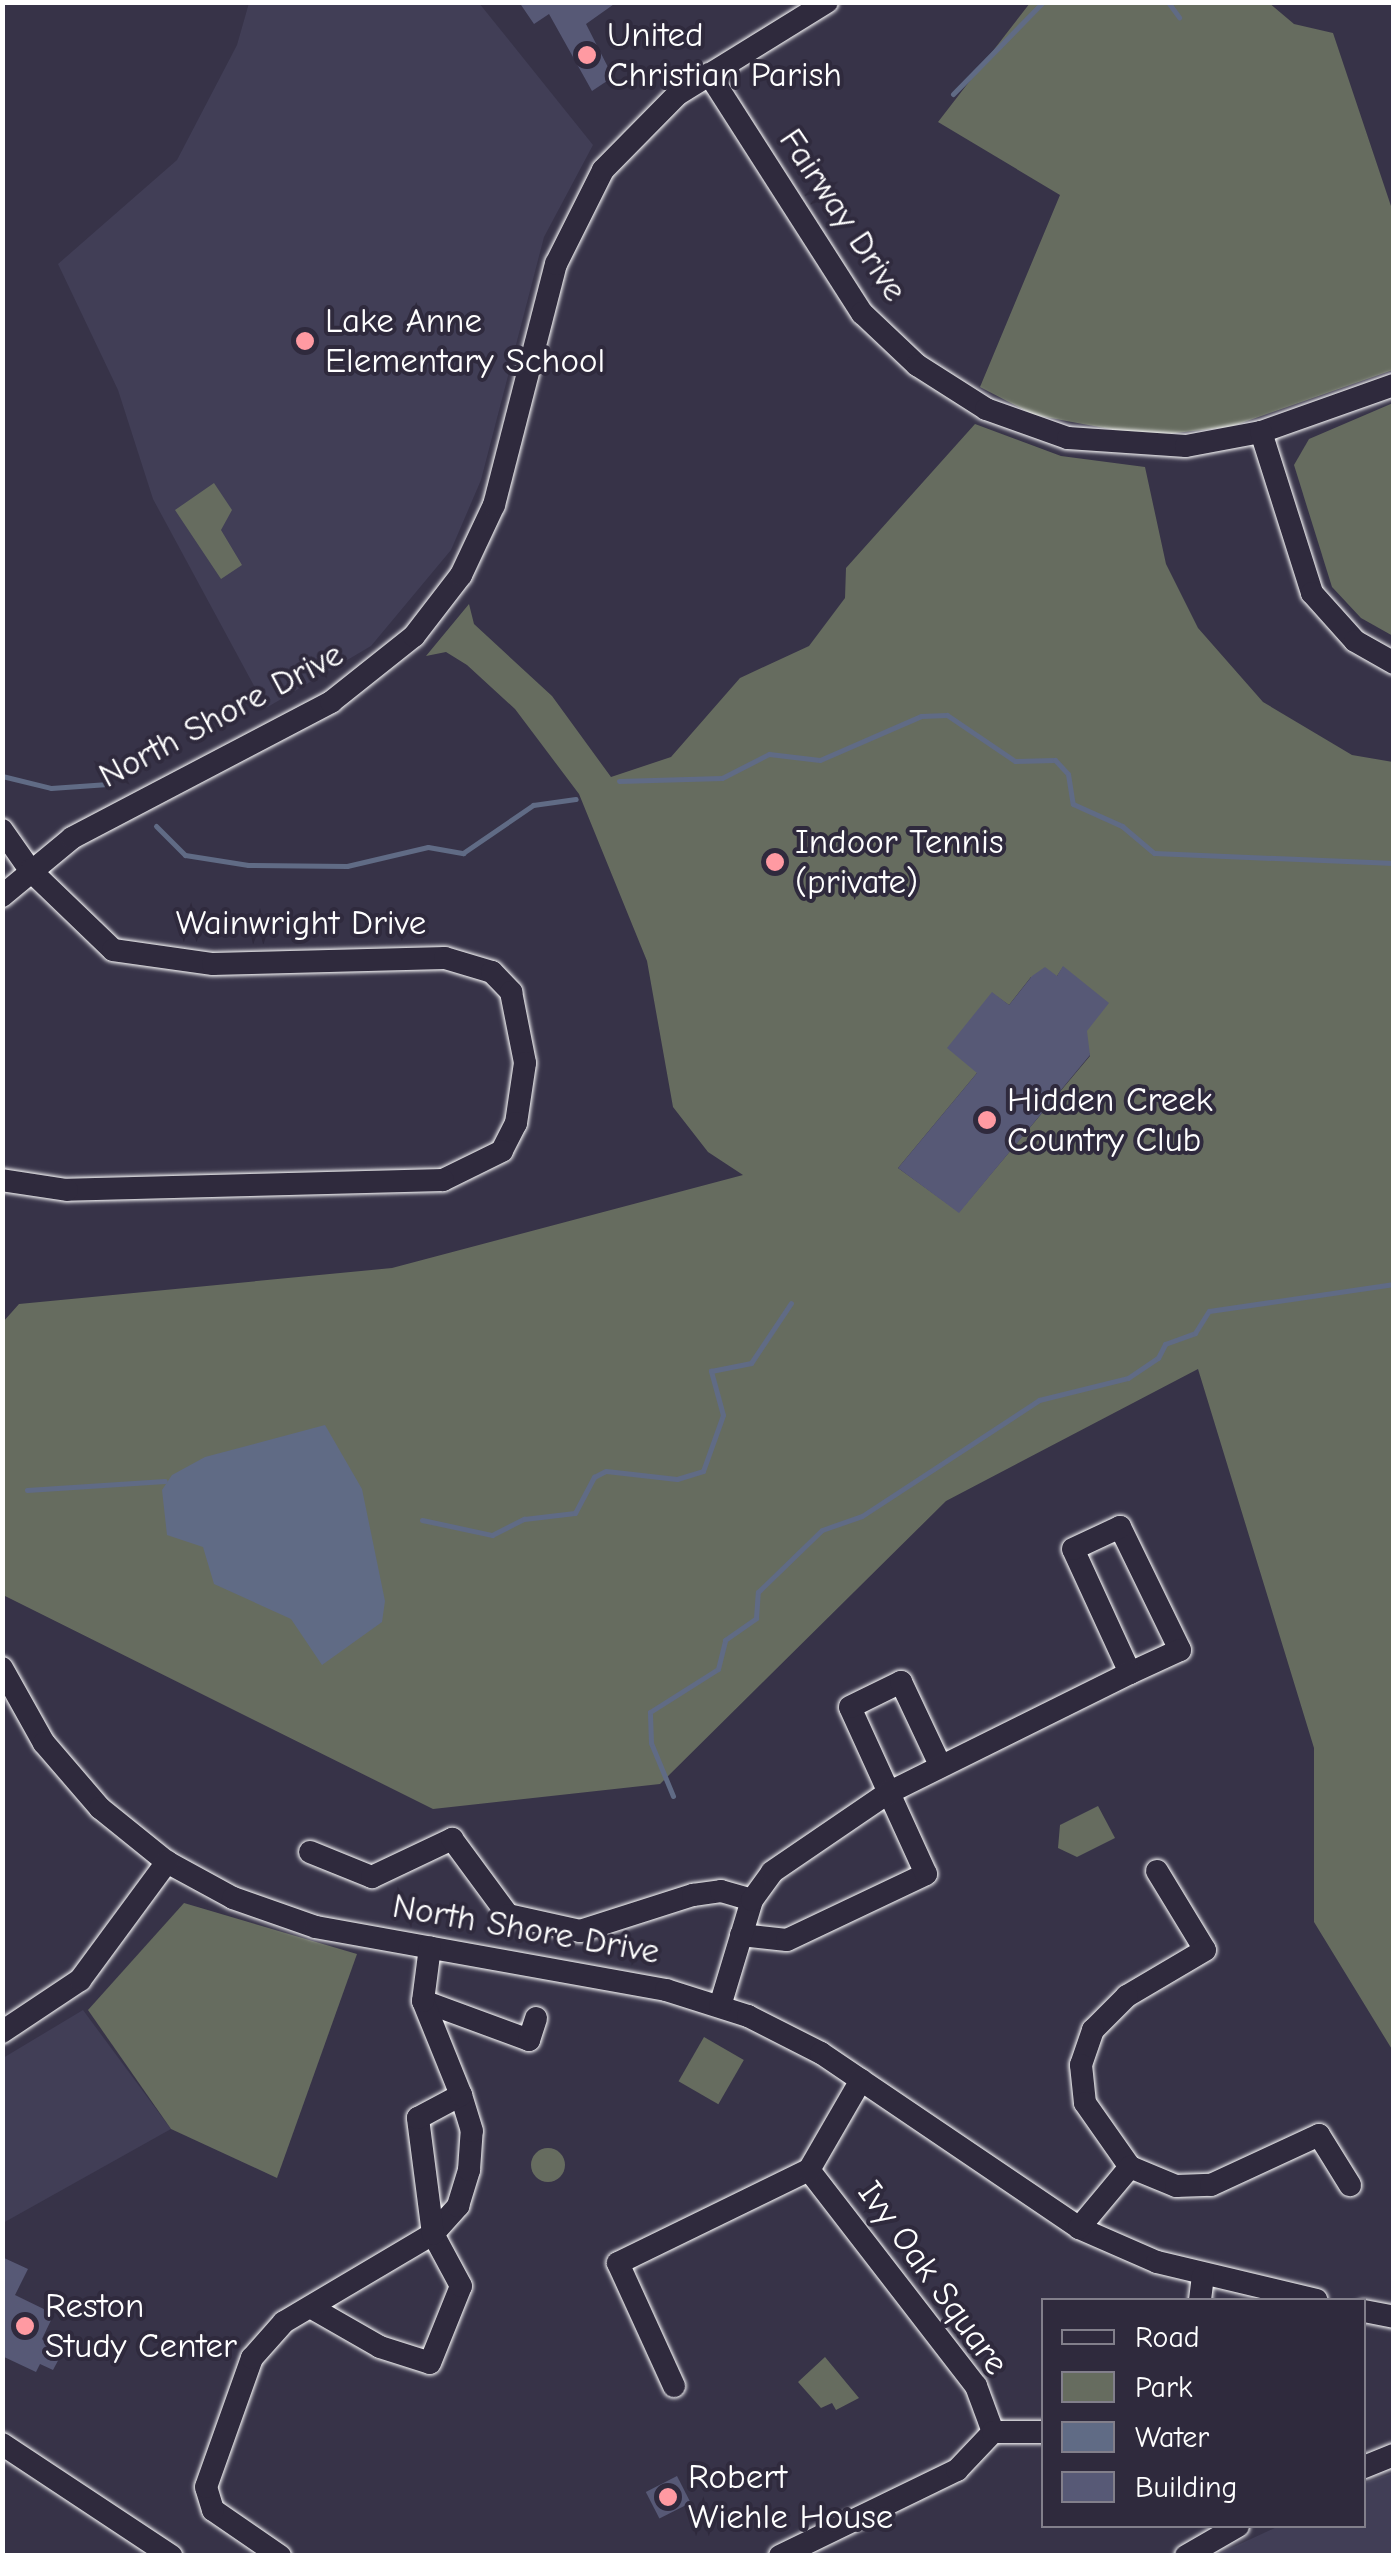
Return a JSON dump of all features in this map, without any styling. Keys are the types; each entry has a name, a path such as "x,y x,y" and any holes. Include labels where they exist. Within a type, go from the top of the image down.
{"street":[{"name":"North Shore Drive","path":"2,896 30,870 107,816 331,702 422,627 461,575 494,505 552,276 584,200 626,141 709,74 827,2"},
{"name":"Fairway Drive","path":"709,74 854,302 893,346 950,389 1025,425 1107,445 1186,446 1261,432 1394,385"},
{"path":"1261,432 1312,593 1354,642 1394,664"},
{"name":"Wainwright Drive","path":"2,830 30,870 114,950 213,964 445,958 492,972 511,992 522,1026 524,1092 502,1152 443,1180 67,1190 2,1180"},
{"path":"720,2006 752,1900 772,1872 888,1793 1180,1650 1120,1527 1072,1549 1130,1673"},
{"name":"North Shore Drive","path":"2,1668 71,1778 167,1862 273,1914 720,2006 862,2080 1079,2228 1203,2276 1307,2298"},
{"path":"741,1936 787,1940 926,1874 850,1707 901,1682 940,1765"},
{"path":"310,1852 372,1877 452,1839 508,1915 580,1930 693,1895 721,1891 752,1900"},
{"path":"2,2032 80,1980 167,1862"},
{"path":"1157,1871 1205,1950 1127,1996 1093,2030 1081,2066 1086,2103 1130,2168 1176,2186 1212,2185 1319,2135 1350,2185"},
{"path":"280,2556 213,2510 206,2487 252,2358 284,2322 433,2234 458,2206 469,2170 472,2131 423,2000 430,1948"},
{"path":"423,2000 529,2040 536,2018"},
{"name":"Ivy Oak Square","path":"674,2386 618,2263 809,2170 862,2080"},
{"path":"312,2308 380,2347 430,2362 461,2286 433,2234 418,2118 461,2094"},
{"path":"1079,2228 1130,2168"},
{"name":"Ivy Oak Square","path":"809,2170 976,2386 993,2432"},
{"path":"1200,2298 1203,2276"},
{"path":"1366,2311 1394,2317"},
{"name":"Ivy Oak Square","path":"780,2556 957,2470 993,2432 1041,2432"},
{"path":"6,2453 171,2556"},
{"path":"1366,2466 1394,2455"},
{"path":"1186,2556 1235,2528"}],"shaded area":[{"name":"Lake Anne Elementary School","path":"249,3 479,3 593,145 544,237 481,480 451,550 371,646 266,708 153,499 118,390 58,264 177,160 237,45"},
{"path":"83,2010 171,2129 3,2223 3,2058"},
{"path":"1393,2473 1393,2555 1216,2555 1275,2528 1366,2528 1366,2482"}],"green space":[{"path":"1030,3 1269,3 1294,24 1333,33 1393,212 1393,370 1230,427 1148,436 1034,415 980,387 1060,195 938,122"},
{"path":"1393,403 1393,636 1361,618 1332,587 1294,465 1309,439"},
{"name":"Hidden Creek Country Club","path":"975,424 1061,456 1145,467 1166,564 1198,628 1263,702 1352,755 1393,762 1393,2051 1314,1922 1314,1748 1198,1369 946,1501 660,1784 433,1809 3,1595 3,1322 19,1304 392,1268 743,1175 708,1152 673,1107 647,961 579,794 515,709 467,665 446,652 426,656 469,604 474,624 552,696 611,777 671,757 740,678 809,646 845,598 846,568","holes":["1063,967 1090,1056 959,1212 898,1168 977,1073 992,993 1009,1005 1031,977 1057,976"]},
{"path":"214,483 232,510 221,530 242,565 221,579 175,510"},
{"path":"1098,1806 1115,1838 1077,1857 1058,1848 1060,1825"},
{"path":"184,1903 357,1954 277,2178 171,2129 88,2010"},
{"path":"704,2037 744,2060 718,2104 678,2081"},
{"path":"548,2148 560,2153 565,2165 560,2177 548,2182 536,2177 531,2165 536,2153"},
{"path":"825,2357 859,2398 836,2410 832,2403 821,2408 798,2382"}],"water":[{"path":"325,1425 362,1489 385,1601 382,1622 322,1665 291,1619 214,1584 203,1547 167,1535 162,1490 172,1475 205,1457"}],"building":[{"name":"United Christian Parish","path":"519,2 617,2 586,24 613,77 592,91 549,14 534,24"},
{"name":"Hidden Creek Country Club","path":"1063,966 1109,1003 1087,1031 1090,1055 959,1213 898,1168 977,1073 947,1048 992,992 1009,1005 1032,976 1045,967 1057,976"},
{"name":"Reston Study Center","path":"2,2257 28,2269 15,2295 54,2314 42,2339 60,2357 53,2370 40,2364 36,2372 2,2356"},
{"name":"Robert Wiehle House","path":"677,2476 691,2503 659,2519 646,2492"}],"waterway":[{"path":"953,94 1043,2"},
{"path":"1168,2 1179,17"},
{"path":"619,781 722,778 769,754 820,760 921,716 947,715 1015,761 1055,760 1068,774 1073,804 1122,826 1154,853 1394,863"},
{"path":"2,776 51,788 108,784"},
{"path":"156,826 185,855 248,865 347,866 428,847 463,853 533,805 576,799"},
{"path":"673,1796 651,1743 650,1712 718,1669 725,1640 756,1618 758,1592 822,1530 862,1516 1039,1400 1128,1378 1158,1358 1165,1344 1195,1333 1209,1311 1394,1284"},
{"path":"422,1520 492,1535 524,1519 575,1513 594,1477 606,1471 677,1479 703,1471 723,1415 711,1371 751,1363 791,1303"},
{"path":"27,1490 165,1481"}],"place":[{"name":"United Christian Parish","path":"587,55"},
{"name":"Lake Anne Elementary School","path":"305,341"},
{"name":"Indoor Tennis (private)","path":"775,862"},
{"name":"Hidden Creek Country Club","path":"987,1120"},
{"name":"Reston Study Center","path":"25,2326"},
{"name":"Robert Wiehle House","path":"668,2497"}]}
